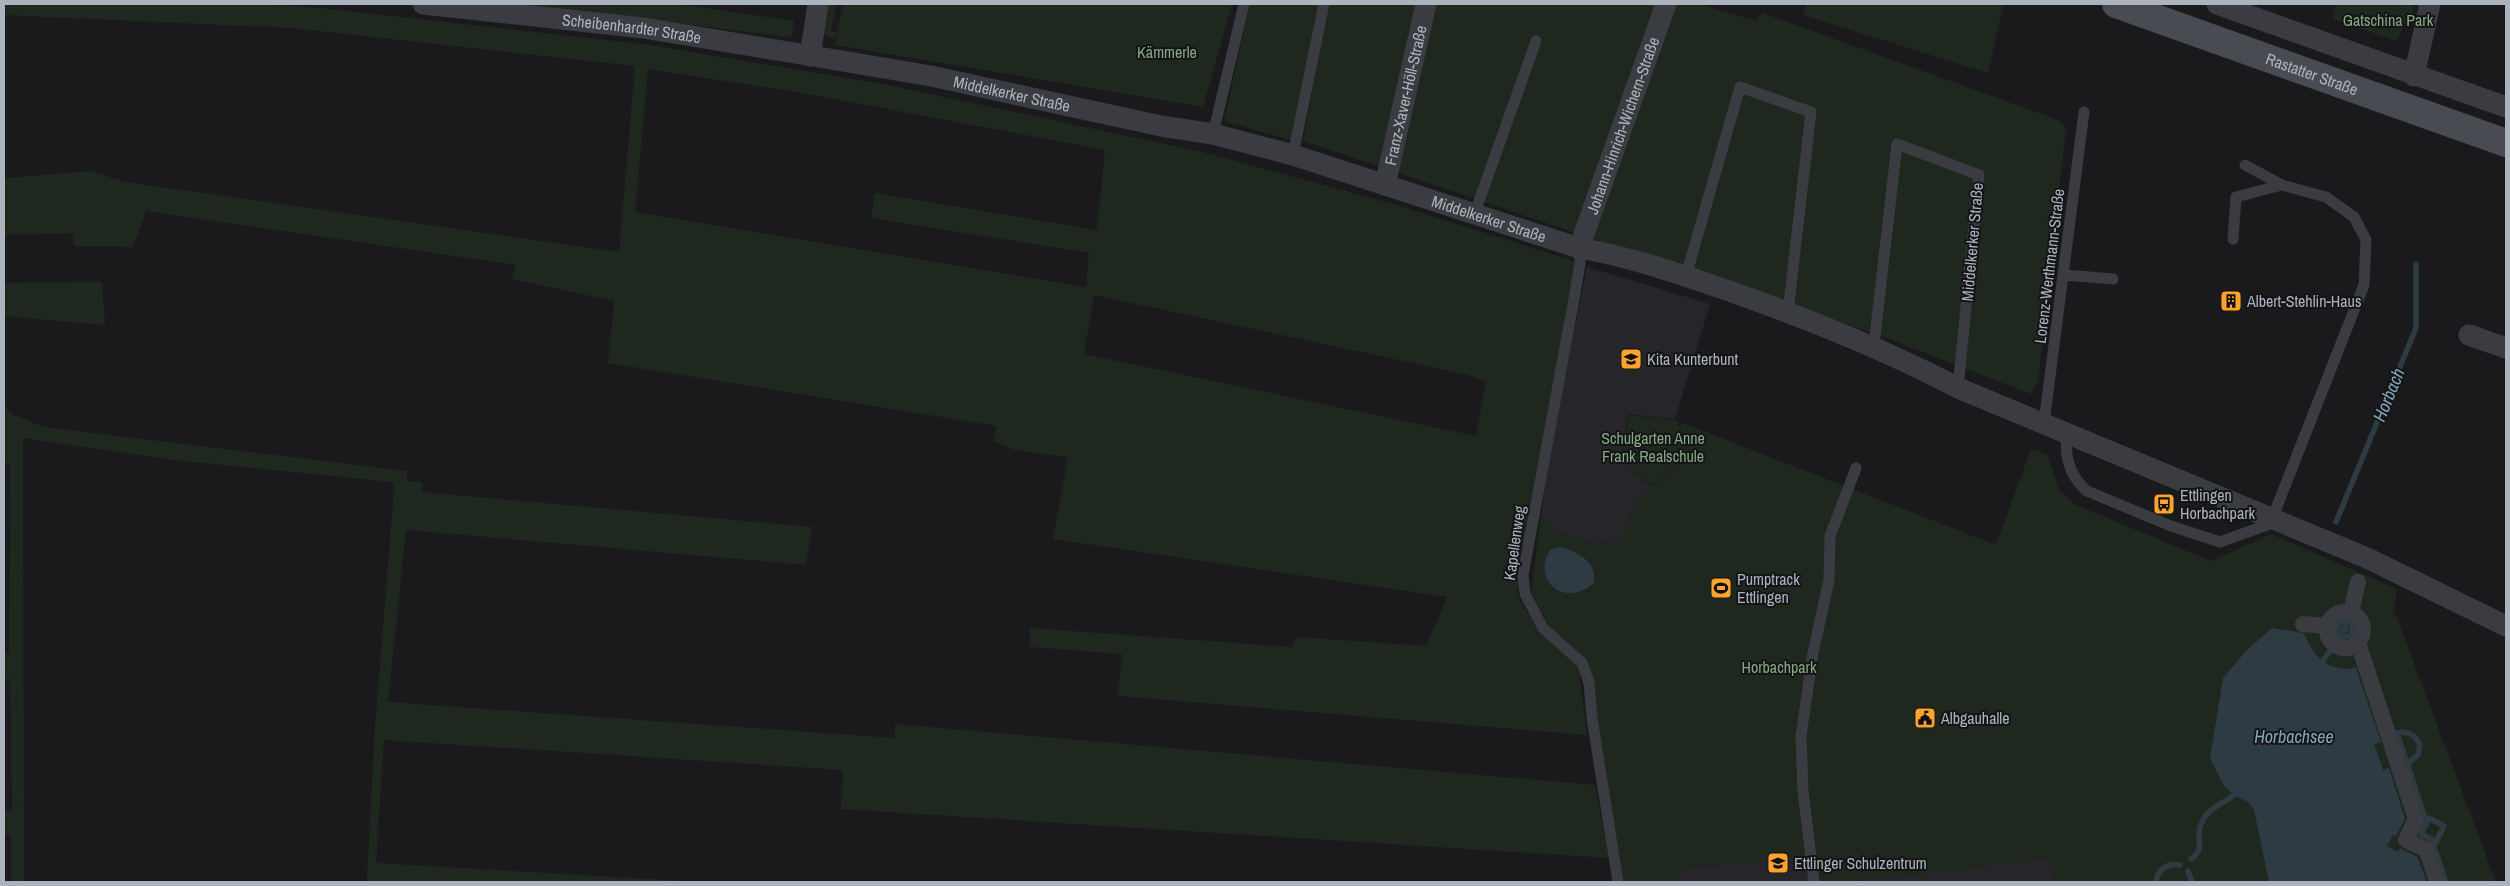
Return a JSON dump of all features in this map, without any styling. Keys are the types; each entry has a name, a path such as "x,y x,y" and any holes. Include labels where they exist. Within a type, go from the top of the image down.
{"main road":[{"name":"Rastatter Straße","path":"2116,4 2506,143"}],"street":[{"name":"Scheibenhardter Straße","path":"423,4 643,28 810,56"},
{"path":"810,56 818,4"},
{"name":"Franz-Xaver-Höll-Straße","path":"1385,185 1426,4"},
{"name":"Johann-Hinrich-Wichern-Straße","path":"1579,248 1666,4"},
{"name":"Rastatter Straße","path":"2217,4 2414,76 2506,107"},
{"path":"2414,76 2430,4"},
{"name":"Middelkerker Straße","path":"810,56 931,76 1161,126 1213,134 1294,155 1579,248 1608,253 1686,276 1788,312 1900,357 1958,388 2367,558 2506,626"},
{"path":"2468,335 2506,348"},
{"path":"2351,612 2358,582"},
{"path":"2351,612 2356,616 2364,630 2358,643 2346,649 2335,644 2329,638 2327,626 2338,614 2351,612"},
{"path":"2304,624 2327,626"},
{"path":"2358,643 2416,819 2406,840 2426,850 2437,882"}],"lane":[{"path":"1213,134 1244,4"},
{"path":"1294,155 1324,4"},
{"path":"1474,215 1536,41"},
{"path":"1686,276 1740,87 1811,112 1788,312"},
{"name":"Lorenz-Werthmann-Straße","path":"2044,423 2065,275 2084,112"},
{"name":"Middelkerker Straße","path":"1871,345 1875,336 1897,144 1979,175 1958,388"},
{"path":"2067,432 2066,445 2070,470 2076,482 2087,491 2171,526 2220,542 2267,525 2272,519 2364,285 2367,253 2366,240 2354,217 2326,197 2282,185 2245,166"},
{"path":"2233,239 2236,197 2282,185"},
{"name":"Kapellenweg","path":"1579,248 1580,263 1577,281 1523,575 1525,594 1543,628 1582,663 1588,683 1618,882"},
{"path":"2065,275 2113,279"},
{"path":"1814,882 1803,792 1801,736 1813,653 1829,580 1830,536 1856,468"}],"shaded area":[{"name":"Kita Kunterbunt","path":"1587,267 1710,304 1675,419 1628,414 1621,464 1651,486 1634,504 1625,533 1614,543 1581,541 1558,532 1541,516 1550,450"},
{"name":"Ettlinger Schulzentrum","path":"1811,856 1814,882 1682,882 1679,869"},
{"name":"Ettlinger Schulzentrum","path":"2051,858 2053,882 1851,882"}],"green space":[{"path":"4,4 258,4 321,8 650,45 888,85 1202,152 1397,205 1576,262 1518,576 1518,597 1538,629 1578,664 1587,735 1118,696 1122,654 1029,647 1030,628 1291,647 1296,637 1426,646 1447,597 1053,539 1068,457 1015,450 993,441 997,426 608,363 614,301 512,279 516,265 146,211 133,247 74,246 73,233 4,235 4,178 91,171 125,182 619,252 635,66 292,28 4,15","holes":["648,69 797,92 1105,150 1097,230 875,193 871,218 1089,253 1086,287 635,212","1094,295 1469,375 1486,382 1476,436 1084,354"]},
{"path":"522,4 678,4 794,21 792,35 788,37"},
{"path":"827,4 836,4 831,31 837,32 835,39 822,34"},
{"name":"Kämmerle","path":"843,4 1232,4 1203,107 835,45"},
{"path":"1250,4 1701,4 1755,21 1763,13 2058,120 2066,128 2038,383 2031,394 1876,334 1303,141 1319,55 1291,140 1224,121"},
{"path":"1807,4 1997,4 2003,6 1988,73 1803,15"},
{"name":"Gatschina Park","path":"2335,4 2414,4 2412,13 2396,41 2333,19"},
{"path":"102,282 105,325 4,316 4,283"},
{"path":"4,404 12,414 44,427 407,471 407,481 422,482 422,492 812,527 806,565 406,530 388,702 895,738 895,724 1595,785 1609,858 841,809 843,770 384,740 376,863 702,882 367,882 374,740 394,489 392,482 174,460 23,438 24,882 11,882 11,834 4,834 4,811 12,810 10,679 4,679 4,654 9,653 10,463 4,463"},
{"name":"Schulgarten Anne Frank Realschule","path":"1629,415 1677,420 1680,428 1683,461 1651,485 1621,464"},
{"name":"Horbachpark","path":"1680,422 1996,545 2031,449 2047,454 2059,490 2076,505 2211,561 2271,534 2397,589 2394,610 2496,882 2053,882 2051,858 1851,882 1814,882 1810,856 1679,869 1682,882 1618,882 1582,663 1548,624 1531,593 1541,516 1558,532 1581,541 1614,543 1625,533 1634,504 1651,486 1683,462"}],"water":[{"path":"1560,547 1579,555 1589,563 1594,575 1594,583 1583,590 1573,593 1563,592 1554,588 1548,581 1545,572 1545,562 1550,550"},
{"name":"Horbachsee","path":"2272,628 2304,633 2312,650 2323,661 2337,668 2356,668 2381,742 2374,744 2383,770 2389,768 2405,819 2396,836 2393,835 2387,846 2398,852 2400,848 2417,857 2427,882 2269,882 2254,810 2248,802 2234,795 2224,786 2210,758 2223,678 2247,650"}],"waterway":[{"name":"Horbach","path":"2336,522 2416,328 2416,264"},
{"path":"2345,621 2351,623 2353,629 2351,635 2345,637 2339,635 2337,629 2339,623 2345,621"},
{"path":"2345,627 2347,629 2344,631 2343,629 2345,627"},
{"path":"2322,662 2341,636"},
{"path":"2407,764 2418,755 2420,745 2411,734 2405,732 2397,733 2427,824"},
{"path":"2191,859 2199,850 2199,831 2203,820 2213,809 2234,795"},
{"path":"2429,818 2444,826 2436,842 2421,834 2429,818"},
{"path":"2432,840 2446,882"},
{"path":"2156,882 2161,870 2167,866 2180,865"},
{"path":"2188,871 2192,882"}],"place":[{"name":"Albert-Stehlin-Haus","path":"2231,301"},
{"name":"Kita Kunterbunt","path":"1631,359"},
{"name":"Ettlingen Horbachpark","path":"2164,504"},
{"name":"Pumptrack Ettlingen","path":"1721,588"},
{"name":"Albgauhalle","path":"1925,718"},
{"name":"Ettlinger Schulzentrum","path":"1778,863"}]}
